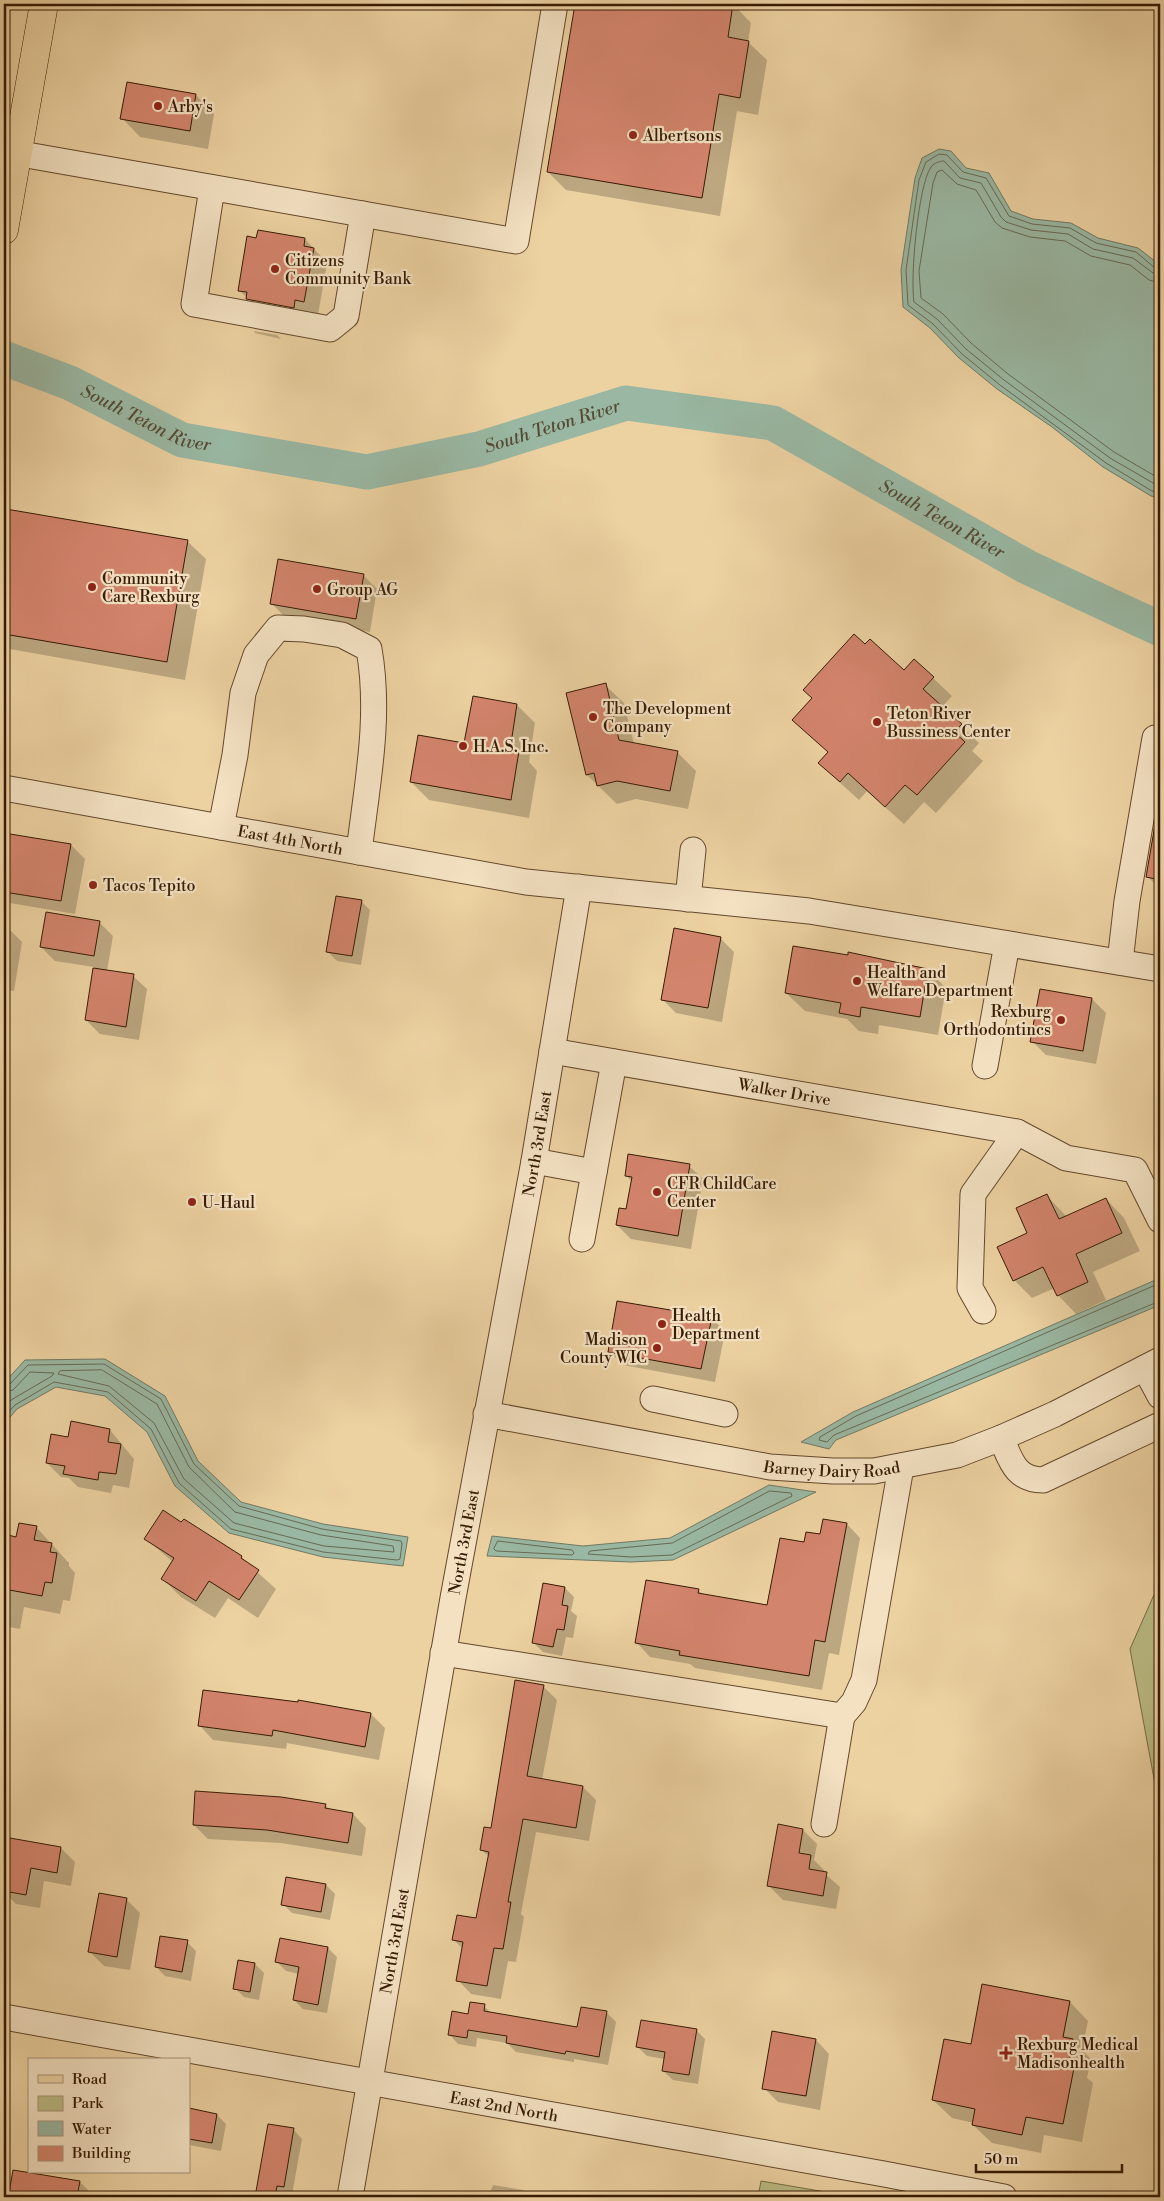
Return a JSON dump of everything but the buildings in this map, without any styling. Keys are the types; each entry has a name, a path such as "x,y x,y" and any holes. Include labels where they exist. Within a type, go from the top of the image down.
{"main road":[{"path":"4,230 10,153 44,4"}],"street":[{"path":"10,153 516,241 555,4"},
{"path":"212,188 194,304 330,329 346,316 363,214"},
{"path":"220,827 235,755 243,693 256,655 278,628 304,629 342,635 370,649 375,680 375,718 359,852"},
{"path":"1120,962 1127,901 1156,738 1160,739"},
{"name":"East 4th North","path":"4,788 526,882 809,911 1160,969"},
{"path":"688,899 693,850"},
{"name":"North 3rd East","path":"350,2197 443,1653 534,1161 579,887"},
{"path":"985,1066 1007,944"},
{"name":"Walker Drive","path":"552,1052 1018,1132 1066,1158 1135,1170 1160,1220"},
{"path":"582,1238 614,1062"},
{"path":"983,1311 970,1288 973,1194 1018,1132"},
{"path":"534,1161 594,1172"},
{"path":"1152,1364 1160,1396"},
{"name":"Barney Dairy Road","path":"486,1414 770,1467 833,1472 874,1471 957,1455 1055,1414 1152,1364"},
{"path":"653,1399 725,1414"},
{"path":"1001,1438 1015,1470 1021,1476 1033,1480 1043,1480 1160,1425"},
{"path":"824,1824 842,1716 854,1702 864,1680 901,1467"},
{"path":"443,1653 842,1716"},
{"name":"East 2nd North","path":"4,2017 874,2172 1004,2197"}],"green space":[{"path":"1160,1581 1160,1789 1155,1784 1130,1649"},
{"path":"761,2181 855,2197 758,2197"}],"water":[{"path":"939,149 951,151 966,168 989,173 1011,211 1033,219 1071,223 1098,238 1138,248 1160,265 1160,498 1151,496 1103,467 1052,427 997,389 958,357 930,328 903,307 901,270 915,178 922,158"},
{"path":"1160,1278 1160,1305 836,1440 829,1449 801,1442 853,1412"},
{"path":"105,1359 165,1396 198,1461 241,1502 323,1524 408,1537 403,1566 323,1557 229,1533 175,1486 147,1432 105,1396 56,1387 17,1409 4,1424 4,1383 25,1360"},
{"path":"769,1485 816,1492 673,1560 631,1562 487,1556 492,1536 583,1546 670,1538"}],"waterway":[{"name":"South Teton River","path":"4,358 70,383 182,440 367,472 479,449 626,403 773,423 1027,567 1160,629"}],"place":[{"name":"Arby's","path":"158,106"},
{"name":"Albertsons","path":"633,135"},
{"name":"Citizens Community Bank","path":"275,269"},
{"name":"Community Care Rexburg","path":"92,587"},
{"name":"Group AG","path":"317,589"},
{"name":"The Development Company","path":"593,717"},
{"name":"Teton River Bussiness Center","path":"877,722"},
{"name":"H.A.S. Inc.","path":"463,746"},
{"name":"Tacos Tepito","path":"93,885"},
{"name":"Health and Welfare Department","path":"857,981"},
{"name":"Rexburg Orthodontincs","path":"1061,1020"},
{"name":"CFR ChildCare Center","path":"657,1192"},
{"name":"U-Haul","path":"192,1202"},
{"name":"Health Department","path":"662,1324"},
{"name":"Madison County WIC","path":"657,1348"},
{"name":"Rexburg Medical Madisonhealth","path":"1006,2053"}]}
